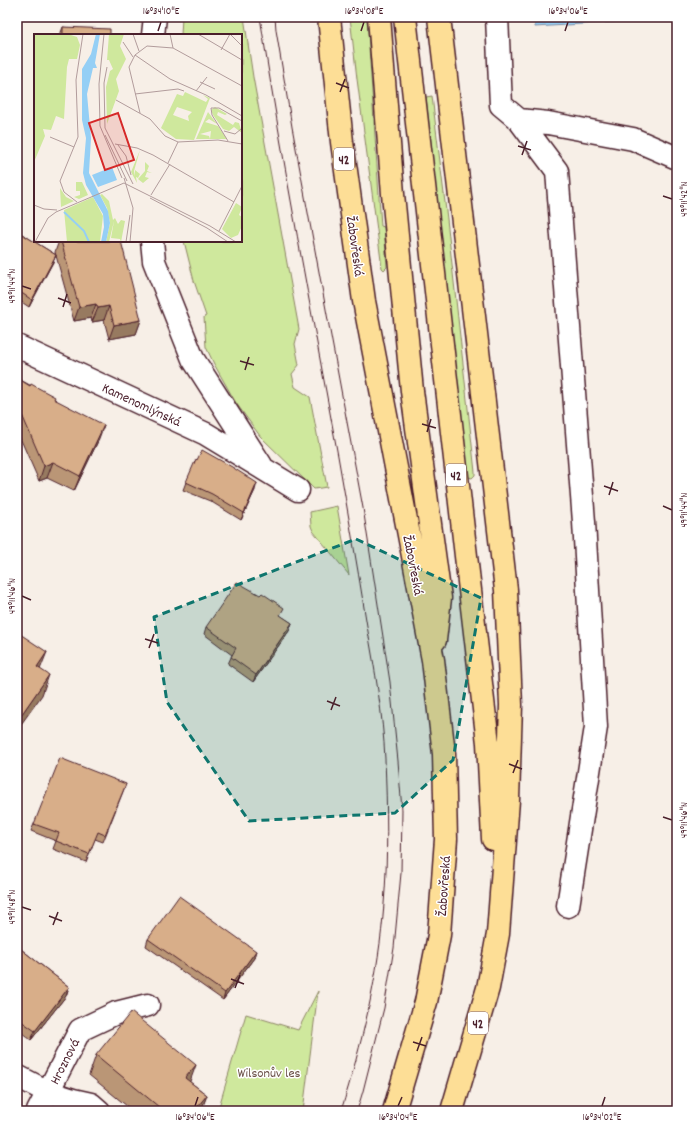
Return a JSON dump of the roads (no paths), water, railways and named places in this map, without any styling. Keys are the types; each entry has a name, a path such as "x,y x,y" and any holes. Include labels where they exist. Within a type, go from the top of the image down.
{"highway":[{"name":"Žabovřeská","path":"329,17 342,142 364,301 433,660 444,754 446,839 439,935 426,1002 394,1111"},
{"name":"42","path":"379,17 393,194 412,391 440,598 433,660"},
{"name":"42","path":"405,17 466,564 488,743 498,934"},
{"name":"42","path":"439,17 506,590 511,705 508,800 498,934 488,988 452,1111"}],"street":[{"path":"153,34 155,17"},
{"path":"497,17 501,105 518,120 557,171 586,561 596,727 568,906"},
{"path":"518,120 548,123 633,139 677,158"},
{"path":"152,242 154,261 192,359 264,470 298,490"},
{"name":"Kamenomlýnská","path":"17,346 206,434 264,470"},
{"name":"Hroznová","path":"43,1102 80,1030 116,1013 148,1005"},
{"name":"Hroznová","path":"17,1076 43,1102 73,1100 91,1104 99,1111"}],"water":[{"path":"535,17 677,17 677,18 535,27"}],"tram line":[{"path":"260,17 288,182 353,541 376,676 384,742 387,850 382,930 374,983 363,1035 341,1111"},
{"path":"275,17 292,127 363,508 390,682 402,810 401,873 394,948 384,1008 357,1111"}],"park label":[{"name":"Wilsonův les","path":"269,1072"}]}
